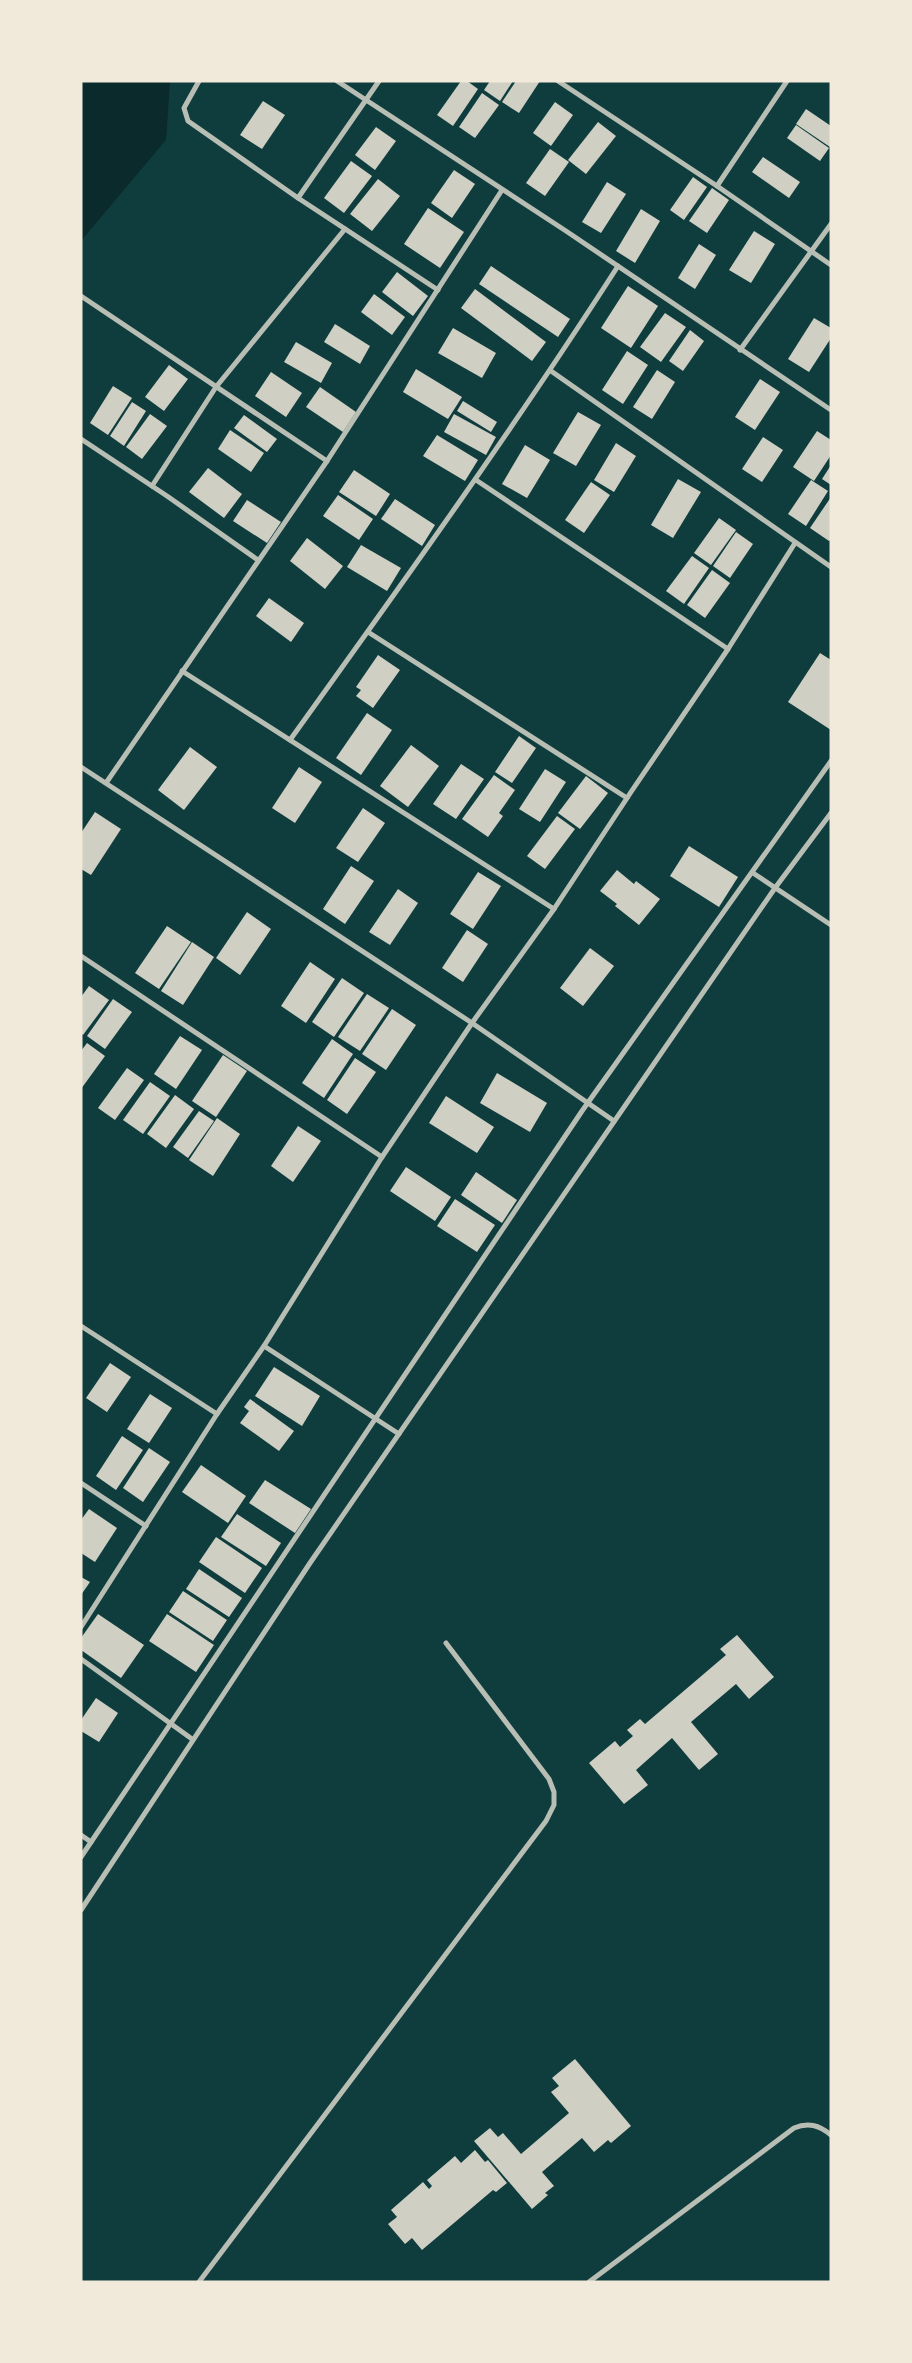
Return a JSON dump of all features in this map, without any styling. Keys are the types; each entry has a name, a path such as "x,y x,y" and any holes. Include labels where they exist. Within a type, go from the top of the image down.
{"street":[{"path":"199,81 184,108 188,121 298,198 438,290"},
{"path":"337,81 618,266 831,410"},
{"path":"298,198 379,81"},
{"path":"558,81 718,186 831,265"},
{"path":"718,186 787,81"},
{"path":"106,783 327,461 502,190"},
{"path":"740,350 809,251 831,224"},
{"path":"152,486 216,387 345,228"},
{"path":"290,740 476,480 551,371 618,266"},
{"path":"81,296 327,461"},
{"path":"551,371 831,567"},
{"path":"81,439 258,560"},
{"path":"476,480 728,650"},
{"path":"81,1627 217,1414 264,1346 382,1157 472,1023 554,909 728,650 795,543"},
{"path":"368,632 627,798"},
{"path":"182,671 554,909"},
{"path":"81,1857 377,1420 588,1102 831,761"},
{"path":"81,768 472,1023 614,1121"},
{"path":"81,1910 192,1739 316,1554 775,888 831,812"},
{"path":"753,872 831,925"},
{"path":"81,956 382,1157"},
{"path":"81,1326 217,1414"},
{"path":"264,1346 399,1434"},
{"path":"81,1483 146,1526"},
{"path":"199,2282 546,1821 554,1805 554,1792 537,1760 446,1643"},
{"path":"81,1659 192,1739"},
{"path":"81,1835 91,1842"},
{"path":"589,2282 794,2128 802,2125 815,2125 831,2135"}],"water":[{"path":"81,81 170,81 166,140 81,241"}],"building":[{"path":"461,81 467,81 478,89 453,126 437,115"},
{"path":"490,81 513,81 500,101 484,90"},
{"path":"516,81 540,81 519,113 502,102"},
{"path":"482,93 499,105 475,138 459,127"},
{"path":"263,101 285,115 262,149 240,135"},
{"path":"555,102 573,115 551,146 533,133"},
{"path":"806,109 831,126 830,147 796,124"},
{"path":"598,122 616,136 586,174 568,160"},
{"path":"796,125 829,148 820,161 787,138"},
{"path":"376,127 396,141 375,170 355,155"},
{"path":"550,149 569,162 545,196 526,183"},
{"path":"763,157 800,182 789,198 752,172"},
{"path":"351,161 372,176 344,213 324,198"},
{"path":"454,170 475,184 452,218 431,203"},
{"path":"693,177 707,187 684,220 670,210"},
{"path":"378,179 400,196 372,231 350,214"},
{"path":"607,182 626,194 601,233 582,222"},
{"path":"712,188 729,200 707,233 689,221"},
{"path":"428,208 464,232 440,268 404,244"},
{"path":"641,209 660,221 635,263 616,251"},
{"path":"754,231 775,244 751,283 729,270"},
{"path":"699,244 716,255 695,289 678,278"},
{"path":"491,266 570,319 558,337 479,284"},
{"path":"397,272 428,296 413,316 382,292"},
{"path":"628,286 658,306 631,348 601,328"},
{"path":"475,289 546,342 532,361 461,308"},
{"path":"374,294 405,317 392,335 361,312"},
{"path":"665,313 686,327 661,362 640,347"},
{"path":"814,318 831,328 831,338 809,372 788,359"},
{"path":"335,324 370,346 360,364 324,342"},
{"path":"453,328 496,353 482,378 438,353"},
{"path":"690,330 704,341 683,371 669,361"},
{"path":"296,342 332,363 321,383 284,362"},
{"path":"627,351 648,365 623,404 602,390"},
{"path":"169,365 188,379 164,411 145,397"},
{"path":"416,369 462,397 448,419 403,392"},
{"path":"657,370 675,382 652,419 633,407"},
{"path":"271,372 302,393 286,417 255,396"},
{"path":"760,379 780,392 755,430 735,417"},
{"path":"113,386 132,398 108,435 90,423"},
{"path":"320,387 356,412 343,432 306,407"},
{"path":"463,401 497,422 491,432 457,411"},
{"path":"132,402 146,411 124,446 110,436"},
{"path":"578,412 601,425 576,466 553,453"},
{"path":"150,414 167,426 142,459 126,447"},
{"path":"454,414 496,437 486,455 444,432"},
{"path":"244,415 277,439 267,452 234,428"},
{"path":"230,430 264,453 251,472 218,449"},
{"path":"817,431 831,440 831,455 814,481 793,467"},
{"path":"437,435 478,460 465,481 423,456"},
{"path":"763,437 783,450 762,482 742,469"},
{"path":"616,443 636,456 614,492 594,480"},
{"path":"525,445 550,460 527,498 502,484"},
{"path":"831,465 831,485 822,479"},
{"path":"208,468 242,494 224,518 189,492"},
{"path":"354,470 390,494 376,516 339,492"},
{"path":"678,479 701,492 673,538 651,525"},
{"path":"811,480 828,491 806,526 788,514"},
{"path":"591,482 610,495 584,533 565,520"},
{"path":"338,495 373,519 359,540 323,516"},
{"path":"831,497 831,539 829,541 810,528"},
{"path":"395,499 435,525 422,546 381,519"},
{"path":"247,500 281,522 267,543 233,521"},
{"path":"719,518 736,530 711,565 694,553"},
{"path":"736,532 753,544 730,578 713,566"},
{"path":"307,538 343,566 325,589 290,561"},
{"path":"361,545 401,568 387,591 347,567"},
{"path":"692,556 709,568 684,604 666,591"},
{"path":"712,570 730,583 705,618 687,605"},
{"path":"269,598 304,623 291,642 256,616"},
{"path":"820,653 831,660 831,730 788,702"},
{"path":"378,655 400,670 373,708 356,696 361,690 356,687"},
{"path":"367,713 392,730 361,775 336,758"},
{"path":"519,736 536,748 512,783 495,772"},
{"path":"411,745 439,766 408,807 380,786"},
{"path":"190,747 217,767 184,810 158,790"},
{"path":"461,764 484,779 456,819 433,804"},
{"path":"299,767 322,782 295,823 272,808"},
{"path":"545,769 566,782 540,822 519,809"},
{"path":"494,775 515,790 499,813 503,816 488,837 462,819"},
{"path":"586,776 608,793 580,829 558,813"},
{"path":"363,808 385,823 358,862 336,848"},
{"path":"95,812 121,829 91,875 81,869 81,833"},
{"path":"557,816 575,829 545,869 527,856"},
{"path":"689,846 738,877 719,907 670,876"},
{"path":"351,866 374,881 345,924 323,909"},
{"path":"617,870 634,884 636,881 660,899 639,925 600,891"},
{"path":"478,872 501,886 473,929 450,914"},
{"path":"398,889 418,903 390,945 369,932"},
{"path":"247,912 271,929 240,975 216,958"},
{"path":"167,926 191,942 159,989 135,973"},
{"path":"467,930 488,944 463,982 442,968"},
{"path":"192,942 214,957 183,1005 161,991"},
{"path":"590,948 614,966 583,1006 560,988"},
{"path":"310,962 335,979 306,1023 281,1006"},
{"path":"342,978 364,993 334,1037 312,1022"},
{"path":"89,986 109,1000 83,1035 81,1033 81,997"},
{"path":"367,994 389,1008 360,1051 338,1037"},
{"path":"113,999 132,1012 105,1049 87,1036"},
{"path":"392,1009 416,1025 386,1070 362,1054"},
{"path":"180,1036 202,1050 176,1089 154,1074"},
{"path":"332,1039 353,1054 324,1098 302,1083"},
{"path":"87,1043 105,1056 81,1089 81,1051"},
{"path":"223,1055 247,1071 216,1117 192,1101"},
{"path":"355,1058 376,1072 347,1114 327,1100"},
{"path":"127,1068 144,1080 115,1120 98,1108"},
{"path":"497,1073 547,1103 530,1132 480,1103"},
{"path":"150,1082 170,1096 143,1134 123,1120"},
{"path":"175,1095 194,1109 166,1148 147,1134"},
{"path":"446,1096 494,1127 477,1153 429,1123"},
{"path":"199,1111 214,1121 188,1158 173,1147"},
{"path":"217,1118 240,1134 213,1176 189,1160"},
{"path":"298,1126 321,1141 293,1182 271,1166"},
{"path":"406,1167 451,1197 435,1221 390,1191"},
{"path":"476,1172 517,1200 502,1223 461,1195"},
{"path":"455,1199 495,1225 477,1252 437,1226"},
{"path":"110,1363 131,1377 107,1412 86,1398"},
{"path":"274,1367 320,1396 302,1426 255,1396"},
{"path":"150,1394 172,1408 149,1443 127,1429"},
{"path":"250,1399 294,1431 279,1451 240,1423 249,1411 244,1407"},
{"path":"122,1436 143,1450 116,1490 96,1476"},
{"path":"149,1448 170,1462 143,1502 123,1488"},
{"path":"201,1465 246,1496 228,1523 182,1492"},
{"path":"265,1480 311,1509 295,1533 249,1503"},
{"path":"89,1509 117,1528 95,1562 81,1553 81,1520"},
{"path":"237,1514 281,1543 266,1566 221,1537"},
{"path":"216,1537 262,1568 245,1593 199,1562"},
{"path":"199,1569 242,1598 229,1617 186,1589"},
{"path":"81,1577 90,1582 81,1595"},
{"path":"183,1591 227,1620 213,1641 169,1612"},
{"path":"98,1614 144,1645 121,1678 81,1650 81,1638"},
{"path":"167,1614 214,1645 196,1672 149,1641"},
{"path":"737,1635 774,1677 749,1699 736,1684 691,1722 718,1754 699,1770 672,1738 636,1770 648,1785 624,1804 589,1763 615,1741 620,1747 633,1736 627,1730 640,1719 645,1724 726,1655 720,1649"},
{"path":"96,1698 118,1713 99,1742 81,1731 81,1720"},
{"path":"575,2059 631,2126 611,2143 608,2140 594,2152 582,2138 542,2172 554,2186 545,2193 548,2195 532,2209 474,2141 490,2128 498,2137 503,2133 521,2154 569,2113 551,2092 559,2086 552,2078"},
{"path":"475,2150 485,2162 488,2160 507,2183 496,2192 493,2190 422,2250 412,2238 405,2244 388,2224 397,2217 391,2210 423,2182 429,2189 432,2186 427,2180 455,2156 461,2163"}]}
